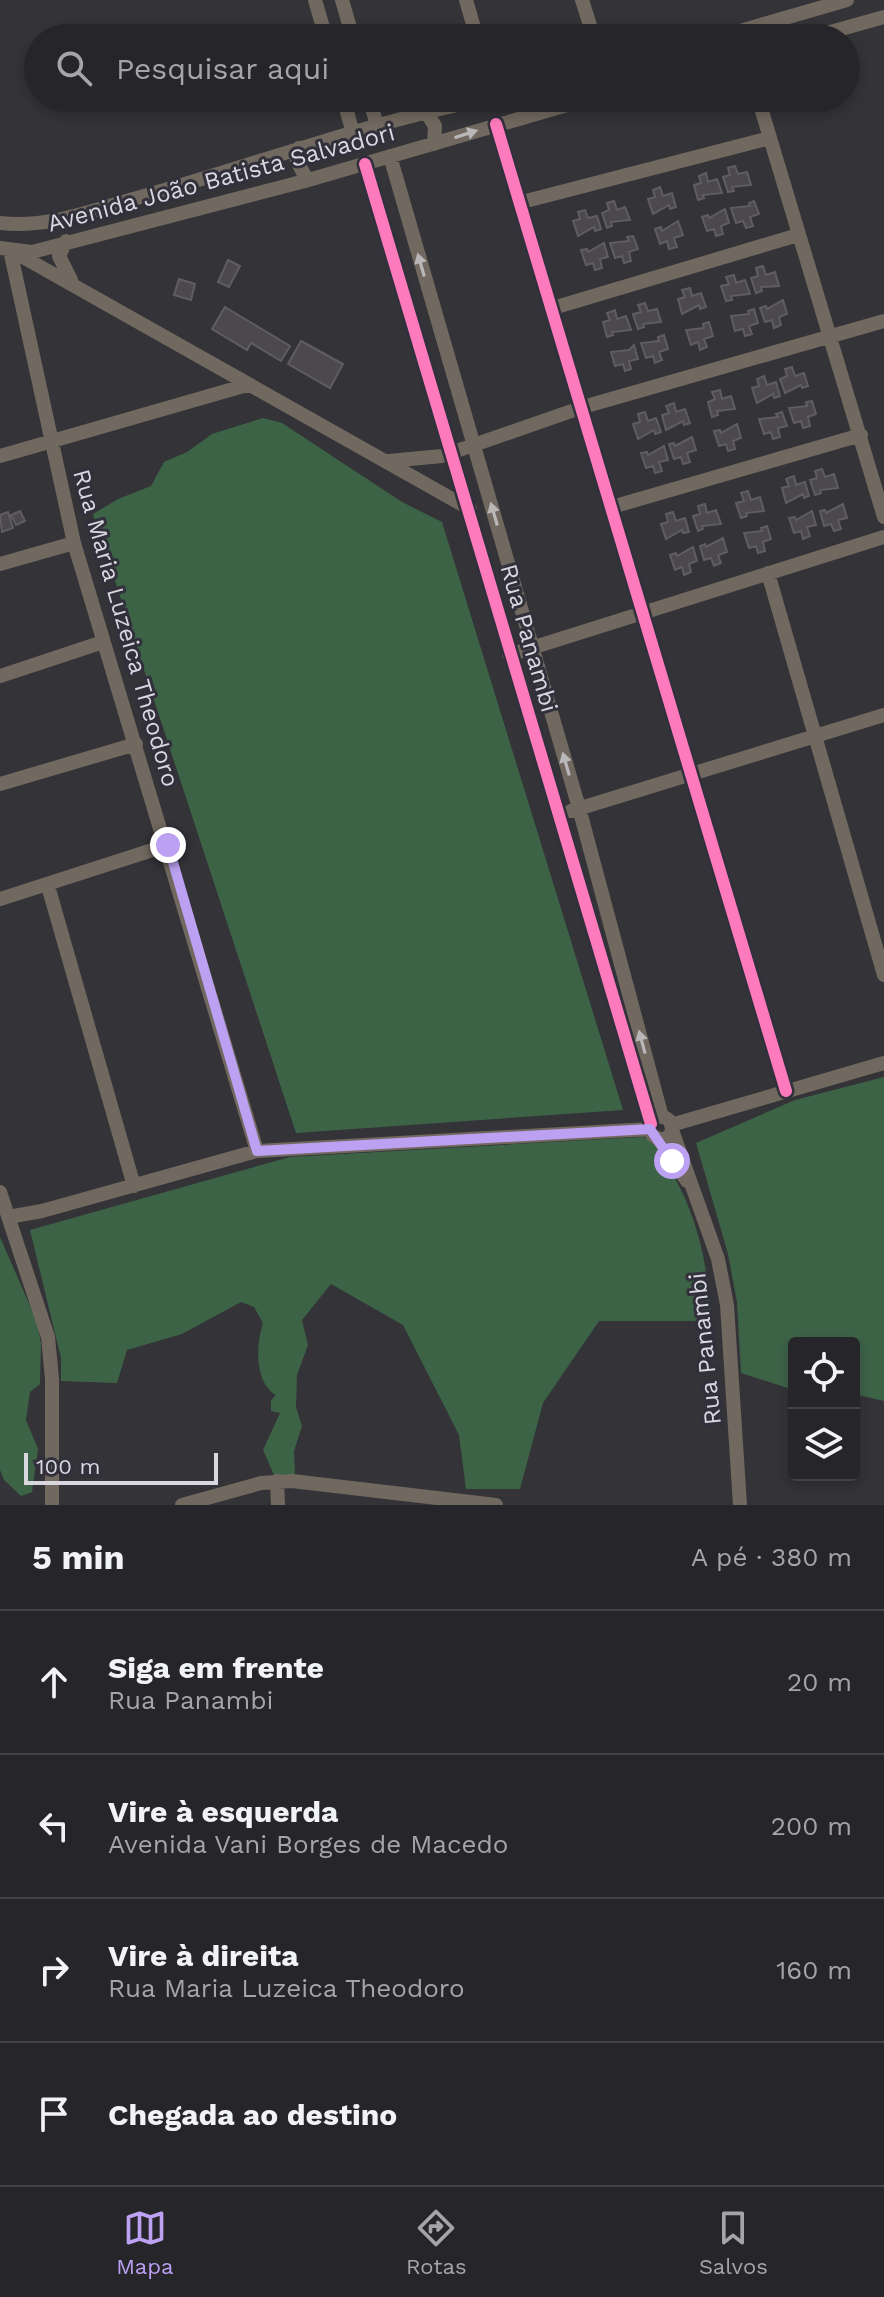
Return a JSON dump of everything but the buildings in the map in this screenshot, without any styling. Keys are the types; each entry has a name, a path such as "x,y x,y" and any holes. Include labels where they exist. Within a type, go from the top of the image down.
{"street":[{"path":"315,0 322,24"},
{"path":"342,0 349,24"},
{"path":"466,0 473,24"},
{"path":"582,0 590,24"},
{"path":"764,24 847,0"},
{"path":"859,24 884,17"},
{"path":"347,112 353,133"},
{"path":"373,112 377,125"},
{"name":"Avenida João Batista Salvadori","path":"0,223 36,226 222,175 299,148 422,112"},
{"path":"426,112 435,126 434,144"},
{"name":"Avenida João Batista Salvadori","path":"5,249 32,252 307,180 540,112"},
{"path":"762,112 884,517"},
{"path":"496,124 522,202 786,1091"},
{"path":"522,202 770,138"},
{"path":"299,148 297,161 307,180"},
{"name":"Rua Panambi","path":"390,156 579,808 661,1127"},
{"name":"Rua Panambi","path":"365,164 453,451 509,655 559,814 661,1127 696,1192 718,1259 727,1305 740,1505"},
{"path":"553,308 798,235"},
{"path":"66,241 59,256 62,267 77,287"},
{"path":"5,249 470,509"},
{"name":"Rua Maria Luzeica Theodoro","path":"5,249 19,281 49,440 74,543 168,845 257,1151"},
{"path":"385,460 425,460 583,407 884,321"},
{"path":"0,456 247,385"},
{"path":"612,507 861,435"},
{"path":"509,655 884,537"},
{"path":"0,564 74,543"},
{"path":"768,573 884,975"},
{"path":"0,676 103,642"},
{"path":"559,814 884,715"},
{"path":"0,784 136,744"},
{"path":"0,899 168,845"},
{"path":"48,886 134,1186"},
{"path":"8,1217 257,1151 661,1127 884,1063"},
{"path":"0,1192 48,1337 52,1379 52,1505"},
{"path":"277,1481 278,1505"},
{"path":"182,1505 277,1481 491,1503"}],"green space":[{"path":"263,418 282,423 402,502 442,522 623,1110 296,1133 93,514 118,499 151,486 164,462 187,452 212,434"},
{"path":"884,1077 884,1401 860,1395 860,1337 788,1337 788,1388 741,1373 737,1302 728,1254 696,1143 795,1100"},
{"path":"642,1137 652,1140 667,1163 696,1226 706,1269 712,1321 599,1321 543,1403 520,1489 466,1489 459,1435 403,1325 331,1284 302,1320 308,1345 297,1375 296,1407 302,1426 294,1451 295,1476 274,1475 263,1450 280,1413 271,1411 271,1400 276,1395 260,1372 258,1352 263,1323 254,1307 241,1302 182,1334 127,1350 117,1383 61,1381 61,1358 30,1230 290,1157"},
{"path":"0,1237 37,1322 41,1344 40,1384 30,1392 26,1420 38,1449 32,1492 21,1496 4,1480 0,1470"}],"cycle path":[{"path":"496,124 786,1091"},
{"path":"365,164 651,1124"}],"route":[{"path":"168,845 257,1151 650,1129 672,1161"}]}
